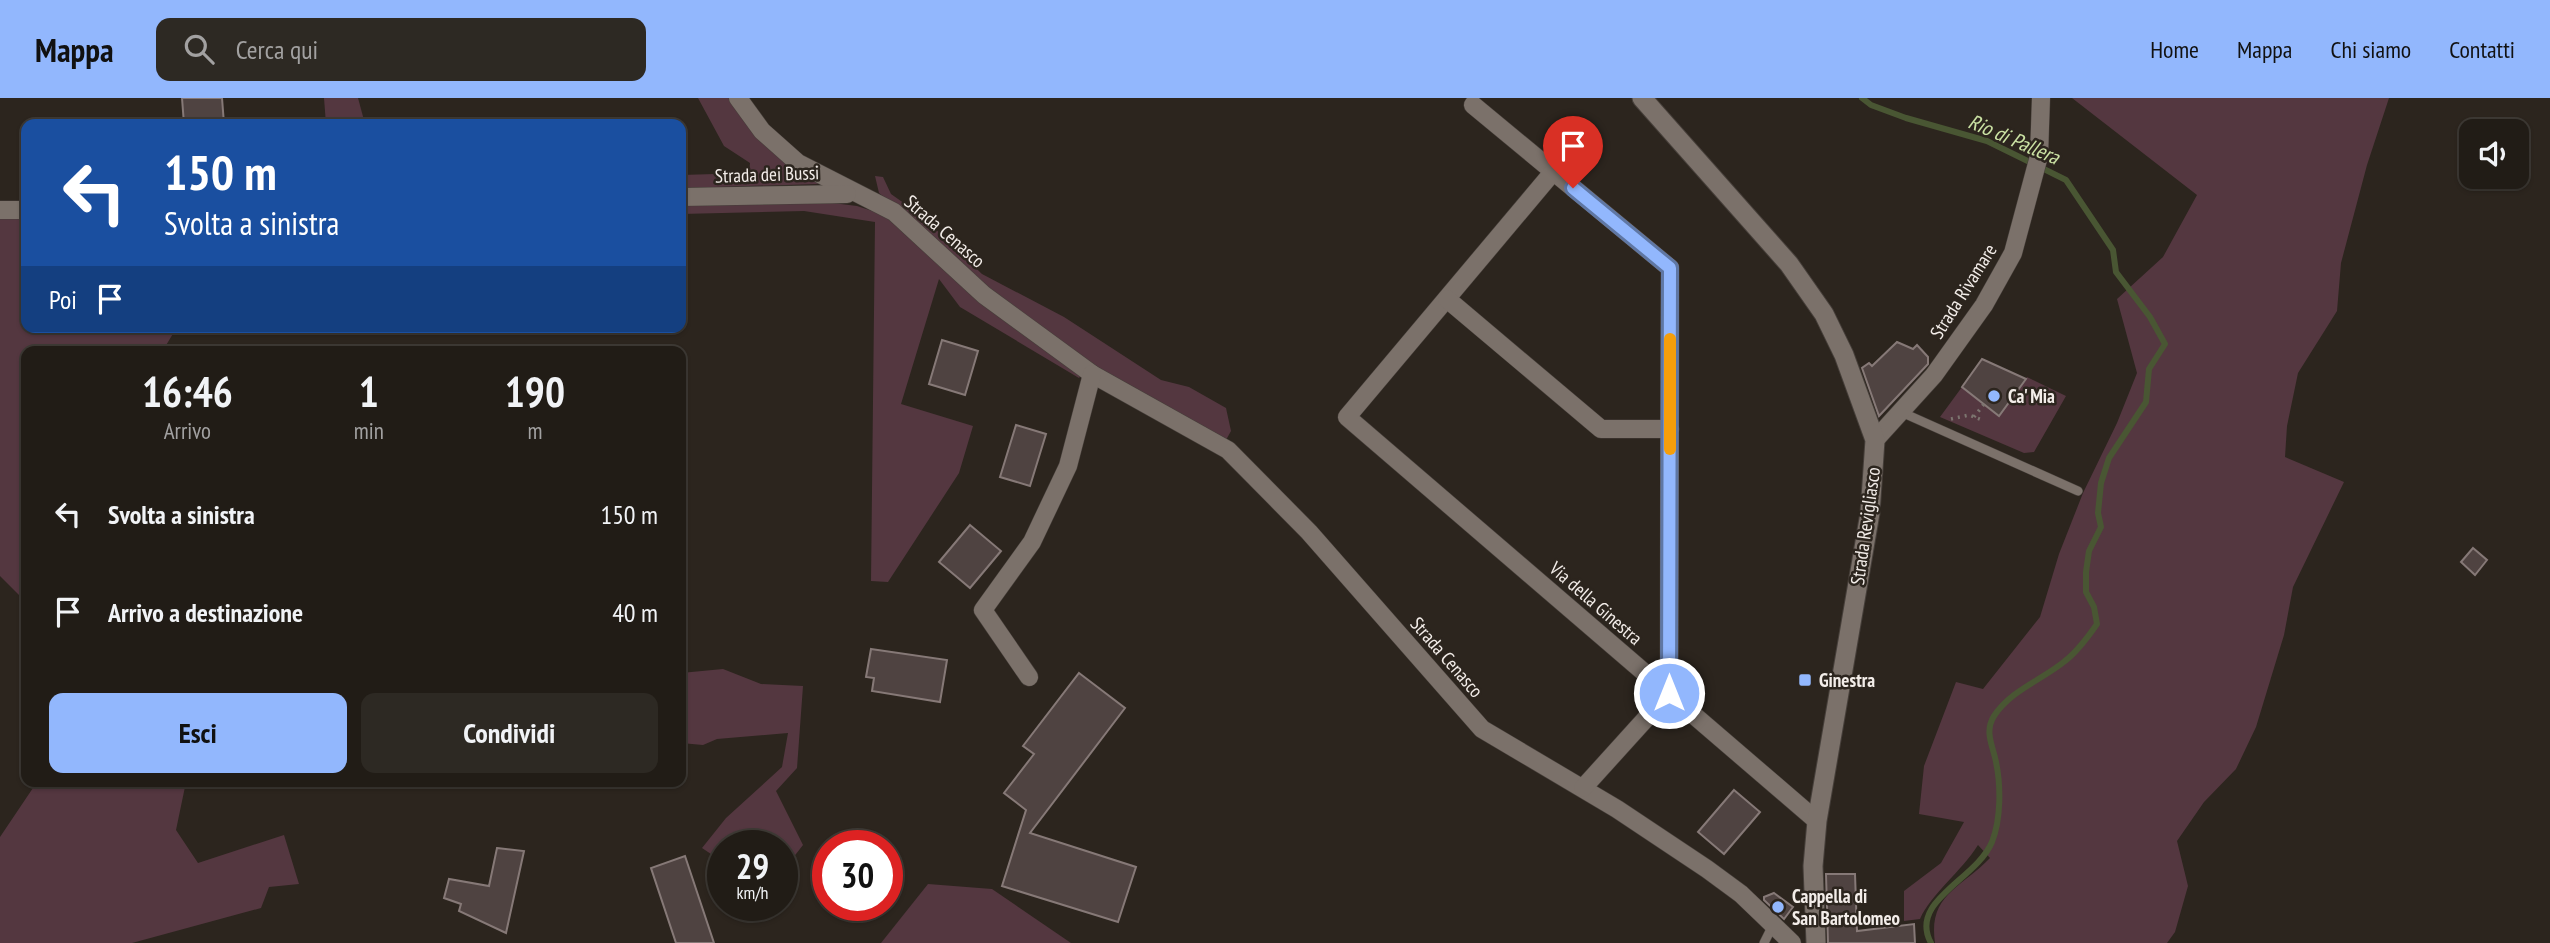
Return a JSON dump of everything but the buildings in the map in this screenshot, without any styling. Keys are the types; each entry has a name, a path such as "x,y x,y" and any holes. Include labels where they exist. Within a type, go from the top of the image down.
{"street":[{"name":"Strada Cenasco","path":"738,98 762,131 798,163 854,194 894,212 984,295 1092,374 1228,450 1309,532 1482,729 1515,751 1583,788 1741,894 1768,935 1792,943"},
{"name":"Strada Revigliasco","path":"1642,98 1789,264 1824,314 1844,355 1875,440 1870,513 1817,821 1813,866 1816,943"},
{"name":"Strada Rivamare","path":"1875,440 1934,375 1984,304 2013,253 2039,156 2041,98"},
{"path":"1474,105 1670,268 1669,693 1583,788"},
{"path":"1553,172 1447,299 1601,429 1670,429"},
{"name":"Strada dei Bussi","path":"686,197 726,198 801,192 854,194"},
{"path":"0,210 21,210"},
{"name":"Via della Ginestra","path":"1447,299 1347,417 1817,821"},
{"path":"1029,677 983,610 1032,542 1068,466 1092,374"}],"lane":[{"path":"1901,412 2078,491"}],"path":[{"path":"1974,417 1984,404"},
{"path":"1947,422 1969,415 1983,420"}],"shaded area":[{"path":"324,98 358,98 364,119 326,119"},
{"path":"698,98 730,98 749,126 769,148 792,167 820,184 686,188 686,175 749,173 750,163 724,146"},
{"path":"2072,98 2389,98 2367,165 2341,263 2337,311 2298,373 2287,426 2285,457 2344,482 2293,587 2284,635 2256,727 2236,769 2204,802 2177,841 2188,886 2175,932 2167,943 1935,943 1934,927 1941,903 1990,858 1978,845 1931,901 1920,919 1904,921 1904,891 1941,863 1964,822 1919,814 1924,766 1956,682 1983,689 2040,617 2059,554 2083,493 2117,423 2137,373 2117,299 2163,257 2197,195"},
{"path":"875,176 883,177 891,194 922,216 982,274 1064,317 1161,380 1189,387 1226,408 1231,431 1226,440 1094,367 986,290 936,240 879,193"},
{"path":"801,199 857,206 888,216 1084,372 1079,378 960,307 939,279 901,404 973,426 959,473 888,582 871,581 875,222 804,211 686,214 686,202"},
{"path":"0,215 21,215 21,333 173,333 166,346 21,346 21,597 0,576"},
{"path":"2027,377 2066,396 2034,452 2024,453 1940,417 1962,387 1999,416"},
{"path":"723,669 761,684 803,686 797,768 776,791 796,830 716,830 782,767 788,733 717,739 703,745 686,743 686,673"},
{"path":"34,787 185,787 176,830 198,863 284,835 299,884 269,887 261,908 132,943 0,943 0,837"},
{"path":"798,835 803,845 798,851"},
{"path":"928,884 992,889 1071,943 881,943 899,921 903,921 903,915"}],"waterway":[{"name":"Rio di Pallera","path":"1862,98 1871,105 1906,118 1987,141 2066,180 2113,250 2116,272 2150,317 2165,344 2149,369 2146,402 2109,458 2101,483 2098,513 2101,527 2089,551 2086,572 2086,592 2094,607 2097,624 2070,657 2018,692 1994,716 1989,733 1999,781 1999,813 1995,833 1984,856 1947,891 1929,915 1926,928 1931,943"}],"slow traffic":[{"path":"1670,339 1670,449"}],"place":[{"name":"Ca' Mia","path":"1994,396"},
{"name":"Ginestra","path":"1805,680"},
{"name":"Cappella di San Bartolomeo","path":"1778,907"}],"route":[{"path":"1573,188 1670,268 1669,693"}]}
